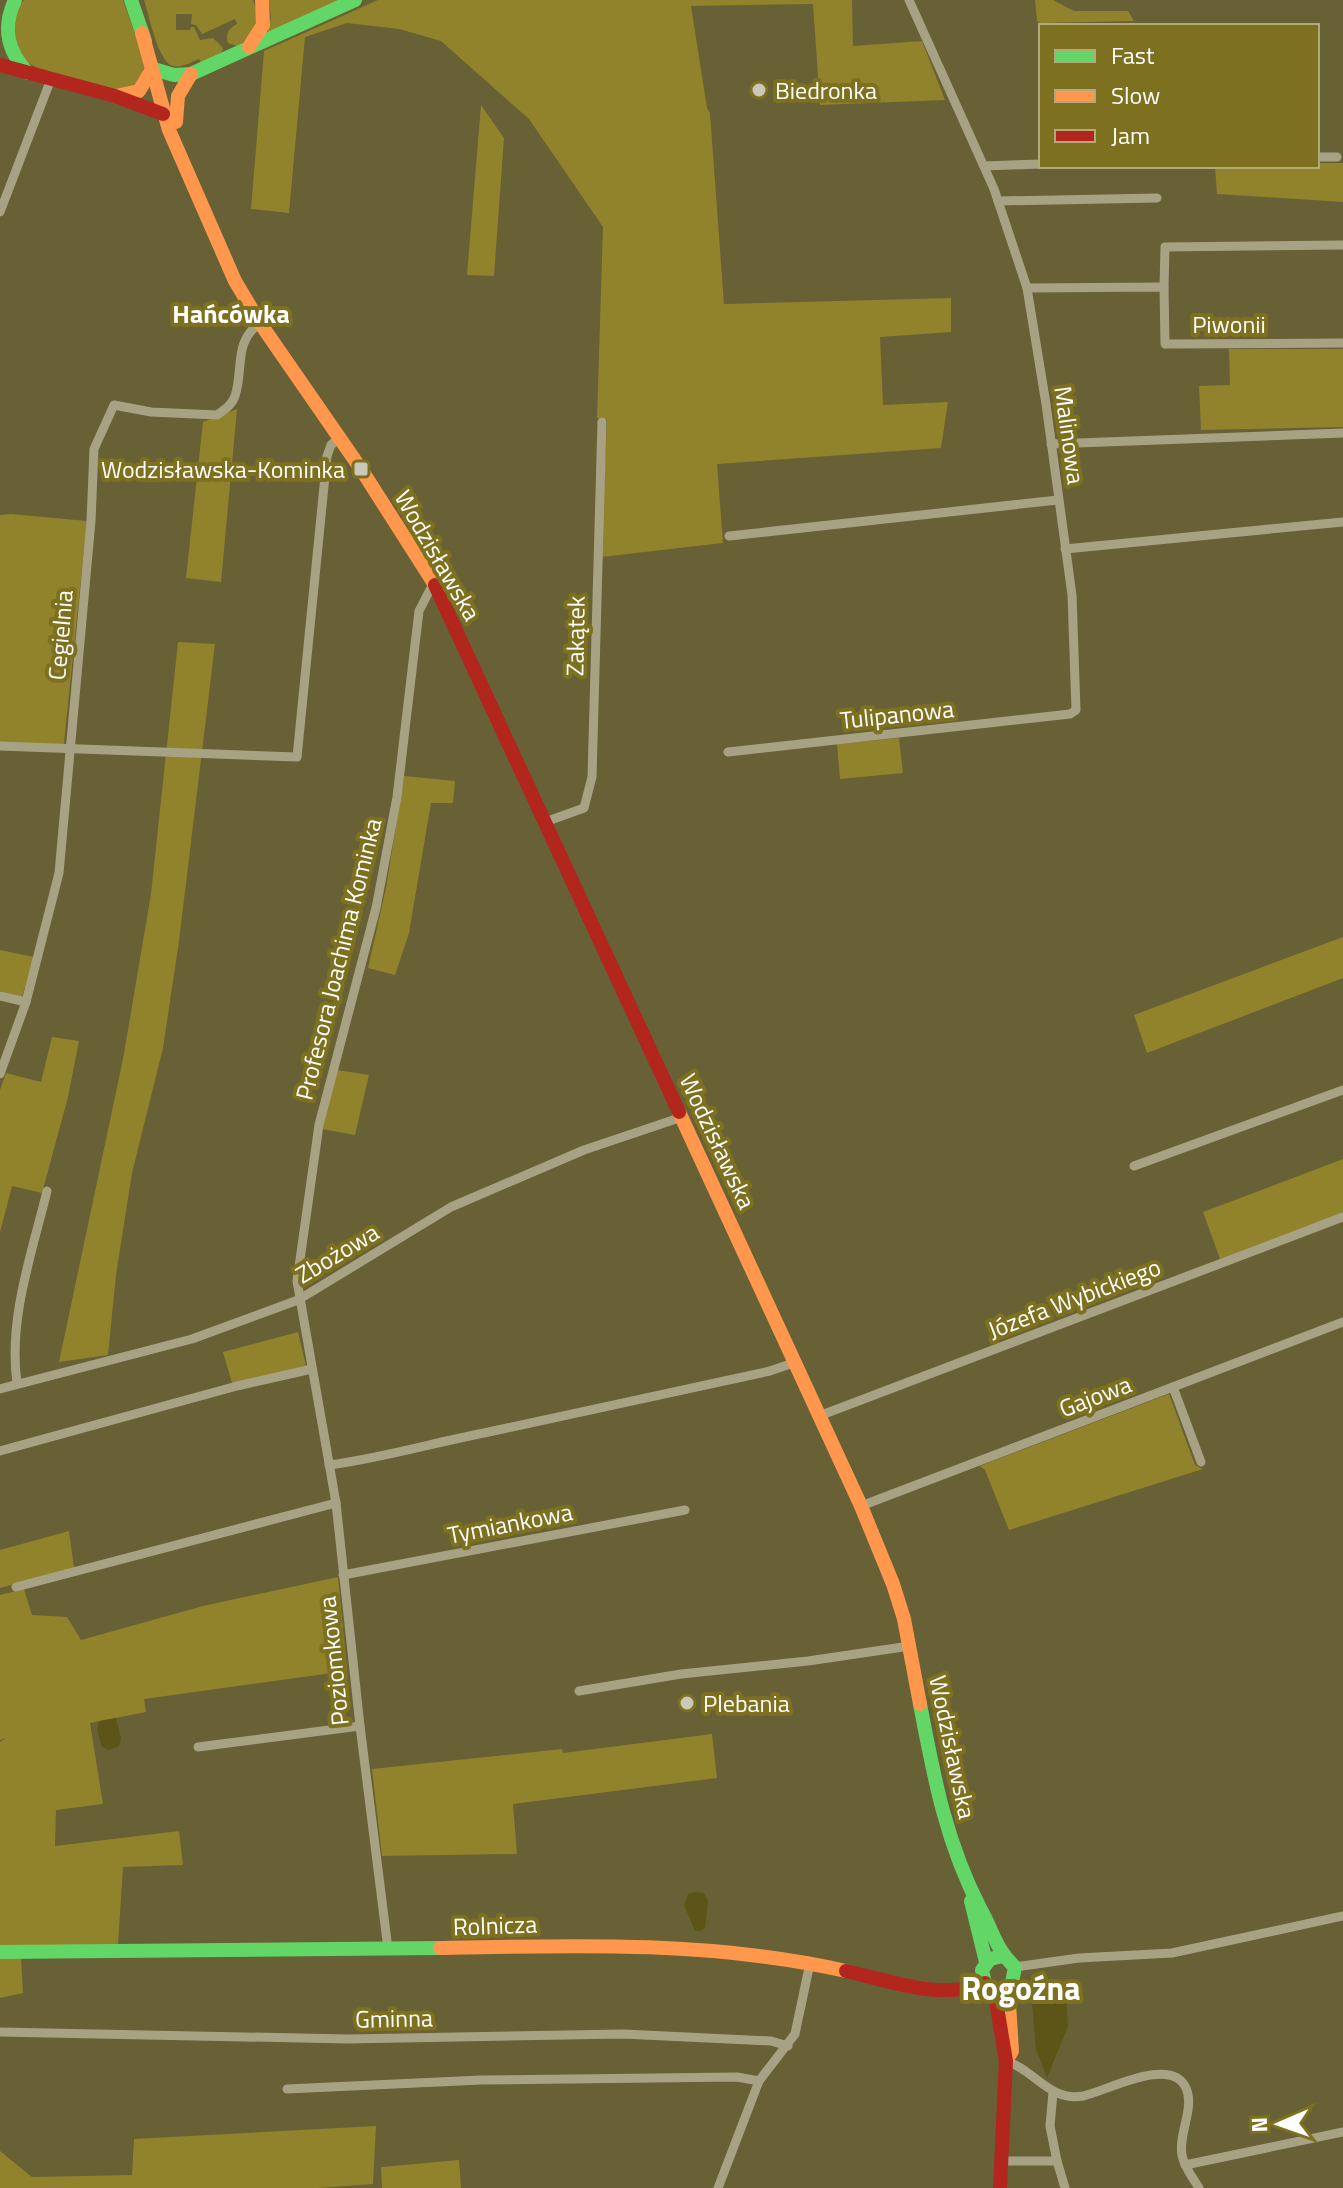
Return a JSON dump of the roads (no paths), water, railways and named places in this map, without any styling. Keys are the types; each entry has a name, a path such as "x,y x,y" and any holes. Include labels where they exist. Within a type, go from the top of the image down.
{"main road":[{"path":"15,0 6,15 4,36 12,55 29,73"},
{"name":"Wodzisławska","path":"131,0 170,118 228,268 260,323 434,582 861,1506 893,1584 910,1646 939,1802 951,1843 972,1896 1003,1956"},
{"path":"249,47 264,23 262,0"},
{"path":"115,96 135,93 154,70 174,75 191,74 355,0"},
{"path":"0,65 115,96 170,118 191,74"},
{"name":"Wodzisławska","path":"972,1896 971,1908 986,1962"},
{"name":"Rolnicza","path":"0,1952 595,1945 810,1963 932,1991 996,1986"},
{"path":"996,1986 1015,1978 1015,1967 1003,1956 986,1962 982,1970 996,1986 1002,2052 1006,2061 1000,2188"}],"street":[{"name":"Malinowa","path":"912,3 984,166 1027,288 1072,595 1076,710 1070,714"},
{"path":"0,212 51,79"},
{"path":"1319,157 1337,157"},
{"path":"984,166 1039,164"},
{"path":"998,201 1157,198"},
{"path":"1027,288 1164,287 1165,247 1343,245"},
{"name":"Piwonii","path":"1164,287 1165,344 1343,343"},
{"name":"Cegielnia","path":"0,1074 26,1002 59,873 91,521 94,449 98,435 114,405 151,412 217,415 230,405 235,395 243,341 251,329 260,323"},
{"name":"Zakątek","path":"545,822 584,808 592,777 602,422"},
{"path":"1051,444 1343,433"},
{"path":"0,746 297,757 327,456 331,445 339,438"},
{"path":"729,536 1058,500"},
{"path":"1065,549 1343,522"},
{"name":"Profesora Joachima Kominka","path":"298,1300 297,1281 319,1125 376,908 397,797 419,611 434,582"},
{"name":"Tulipanowa","path":"728,752 1070,714"},
{"path":"0,996 26,1002"},
{"path":"1134,1166 1343,1090"},
{"name":"Zbożowa","path":"0,1389 192,1339 298,1300 451,1207 584,1150 682,1117"},
{"path":"17,1383 14,1359 17,1318 47,1191"},
{"name":"Józefa Wybickiego","path":"819,1416 1343,1217"},
{"name":"Poziomkowa","path":"298,1300 336,1503 388,1949"},
{"name":"Gajowa","path":"861,1506 1343,1322"},
{"path":"329,1465 368,1460 541,1422 770,1371 796,1362"},
{"path":"0,1451 237,1386 312,1369"},
{"path":"1173,1387 1201,1462"},
{"path":"16,1587 336,1503"},
{"name":"Tymiankowa","path":"343,1575 685,1510"},
{"path":"579,1691 681,1674 808,1661 910,1646"},
{"path":"198,1747 360,1726"},
{"path":"1015,1967 1079,1958 1172,1953 1343,1916"},
{"path":"718,2188 759,2081 788,2046 800,2021 810,1963"},
{"name":"Gminna","path":"0,2032 348,2039 623,2034 771,2041 788,2046"},
{"path":"1006,2061 1018,2065 1053,2092 1081,2096 1149,2075 1164,2073 1175,2077 1186,2088 1188,2101 1181,2144 1185,2165 1199,2188"},
{"path":"287,2089 481,2080 737,2077 759,2081"},
{"path":"1053,2092 1050,2126 1065,2188"},
{"path":"1185,2165 1343,2132"},
{"path":"1001,2161 1057,2161"}],"place":[{"name":"Biedronka","path":"759,90"},
{"name":"Wodzisławska-Kominka","path":"361,469"},
{"name":"Plebania","path":"687,1703"}],"district":[{"name":"Hańcówka","path":"231,313"},
{"name":"Rogoźna","path":"1021,1988"}]}
